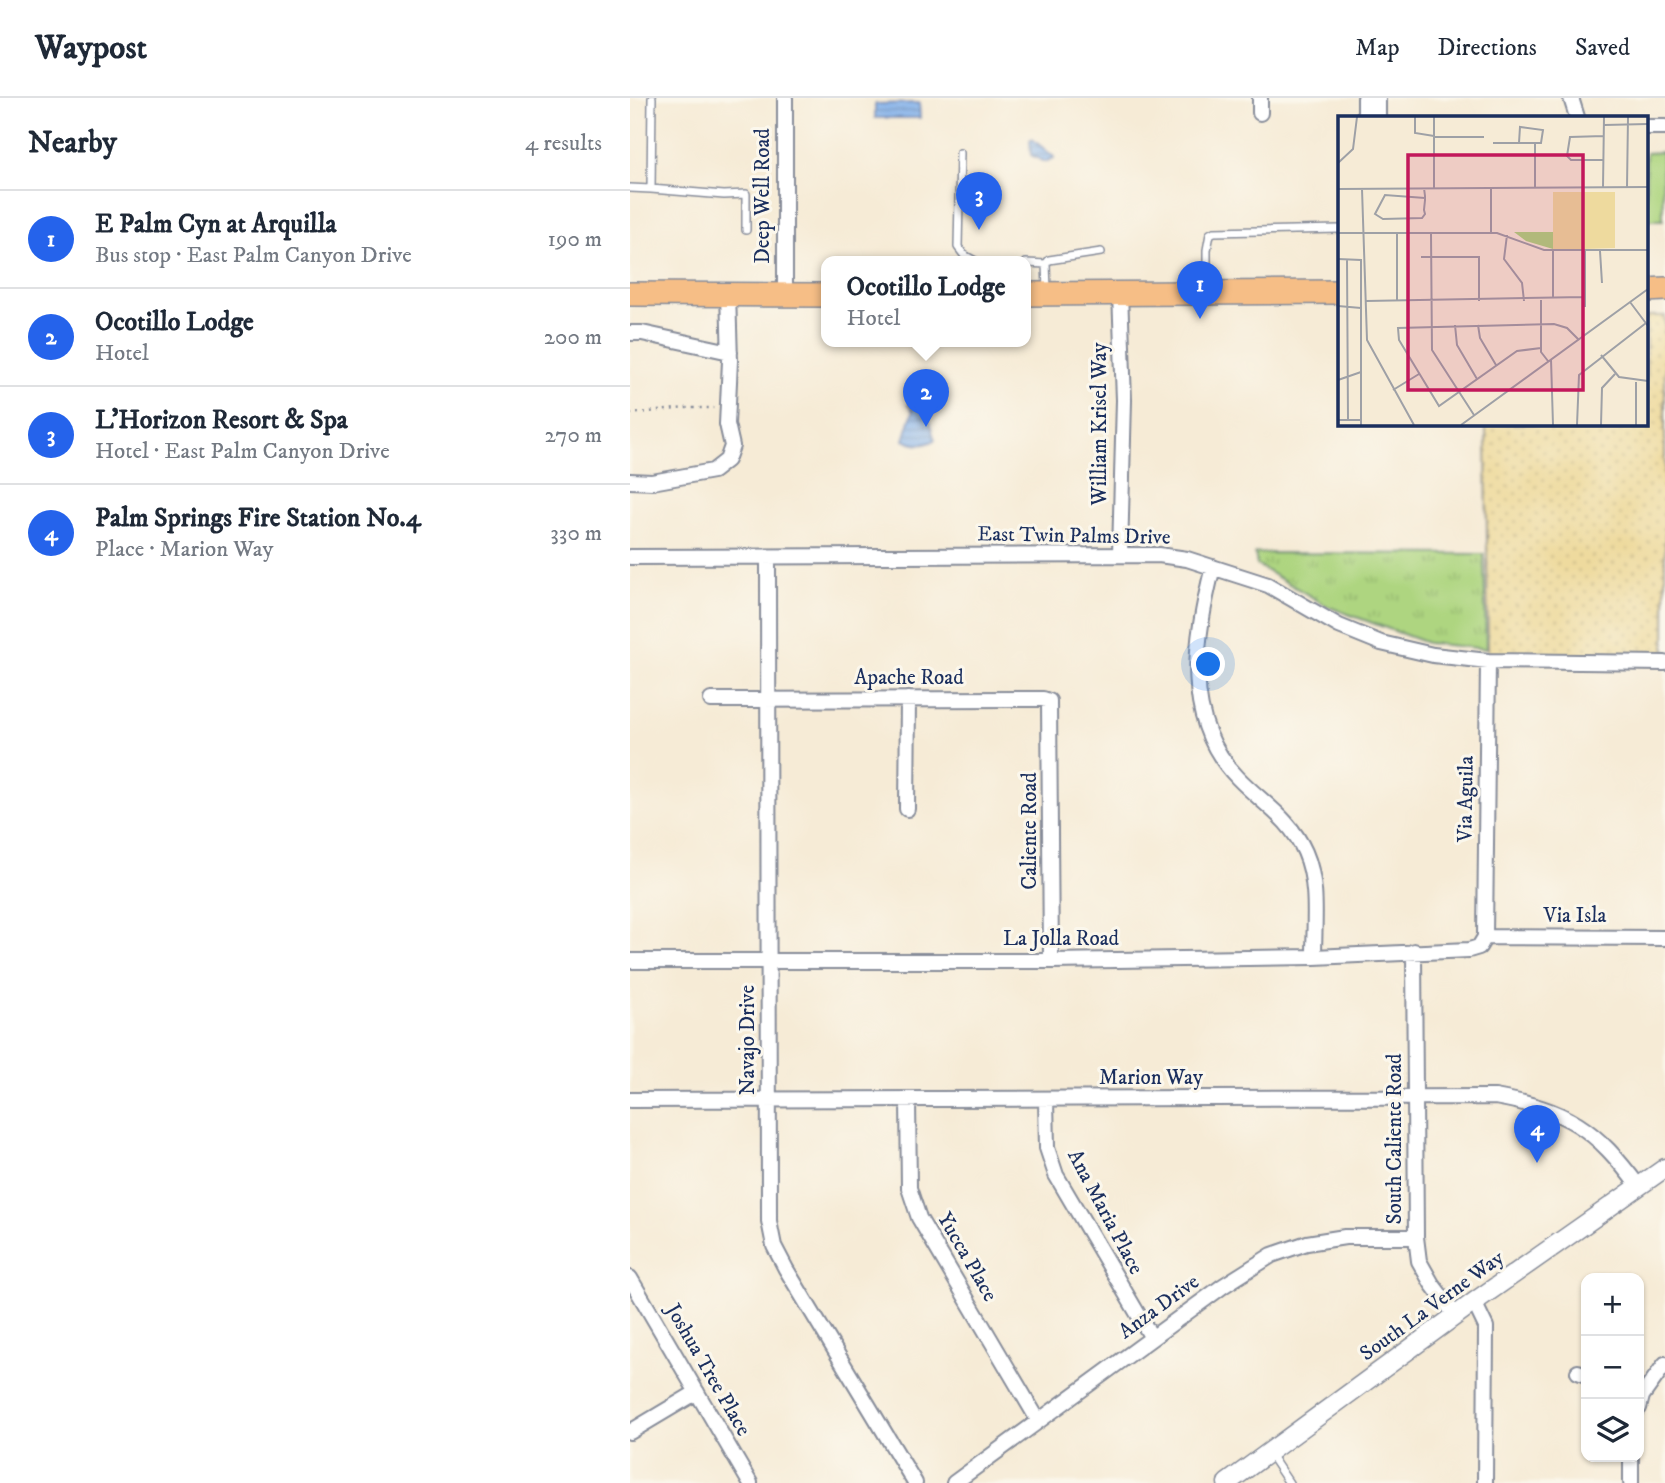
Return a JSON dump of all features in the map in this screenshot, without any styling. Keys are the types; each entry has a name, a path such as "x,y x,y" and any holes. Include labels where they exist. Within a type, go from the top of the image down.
{"main road":[{"path":"1036,294 1338,292"},
{"path":"630,294 821,295"}],"street":[{"name":"Deep Well Road","path":"785,98 785,294"},
{"path":"1260,98 1260,114"},
{"path":"1365,98 1365,116"},
{"path":"1378,98 1378,116"},
{"path":"1571,98 1577,116"},
{"path":"630,481 652,482 713,471 727,460 732,446 727,424 730,352 728,293"},
{"name":"William Krisel Way","path":"1120,554 1124,400 1121,293"},
{"path":"630,333 642,333 730,352"},
{"name":"East Twin Palms Drive","path":"630,557 1159,555 1213,567 1268,586 1339,626 1381,643 1433,656 1488,661 1665,663"},
{"name":"Navajo Drive","path":"768,557 768,1212 774,1246 915,1483"},
{"path":"1213,567 1198,646 1200,708 1209,737 1221,758 1238,778 1280,814 1295,831 1306,854 1314,883 1314,957"},
{"name":"Via Aguila","path":"1485,937 1488,661"},
{"path":"907,809 908,699"},
{"name":"Apache Road","path":"710,700 1049,701"},
{"name":"Caliente Road","path":"1049,701 1051,961"},
{"name":"La Jolla Road","path":"630,961 1051,961 1314,957 1469,950 1479,947 1485,937"},
{"name":"Via Isla","path":"1485,937 1665,938"},
{"name":"South Caliente Road","path":"1414,951 1416,1237 1419,1261 1456,1316"},
{"name":"Marion Way","path":"630,1100 1495,1097 1535,1104 1570,1120 1597,1137 1639,1187"},
{"name":"Ana Maria Place","path":"1046,1099 1047,1148 1056,1175 1152,1338"},
{"name":"Yucca Place","path":"908,1100 909,1188 919,1218 1038,1420"},
{"name":"South La Verne Way","path":"1227,1483 1474,1302 1665,1168"},
{"name":"Anza Drive","path":"954,1483 1223,1286 1272,1255 1307,1243 1345,1237 1416,1237"},
{"name":"Joshua Tree Place","path":"630,1278 750,1483"},
{"path":"1474,1302 1486,1328 1485,1483"},
{"path":"1641,1399 1665,1364"},
{"path":"630,1432 698,1392"},
{"path":"1631,1483 1632,1462"}],"lane":[{"path":"651,188 652,98"},
{"path":"960,153 958,247 966,256"},
{"path":"630,188 746,194 746,230"},
{"path":"1207,293 1207,250 1210,234 1214,232 1338,229"},
{"path":"1036,294 1049,260 1101,252"},
{"path":"1031,263 1046,264"},
{"path":"1268,1453 1289,1483"}],"path":[{"path":"630,414 686,408 727,409"}],"green space":[{"path":"1662,152 1663,220 1648,220 1648,153"},
{"path":"1255,553 1484,554 1486,649 1427,643 1329,607 1257,565"}],"sand":[{"path":"1648,316 1665,316 1665,656 1488,655 1486,425 1648,425"}],"water":[{"path":"919,103 920,118 875,118 875,104"},
{"path":"1032,139 1054,158 1045,162 1031,155"},
{"path":"918,401 930,404 926,411 935,440 920,444 904,440 913,411 908,405"}],"place":[{"name":"L'Horizon Resort & Spa","path":"979,230"},
{"name":"E Palm Cyn at Arquilla","path":"1200,319"},
{"name":"Ocotillo Lodge","path":"926,427"},
{"name":"Palm Springs Fire Station No.4","path":"1537,1163"}]}
